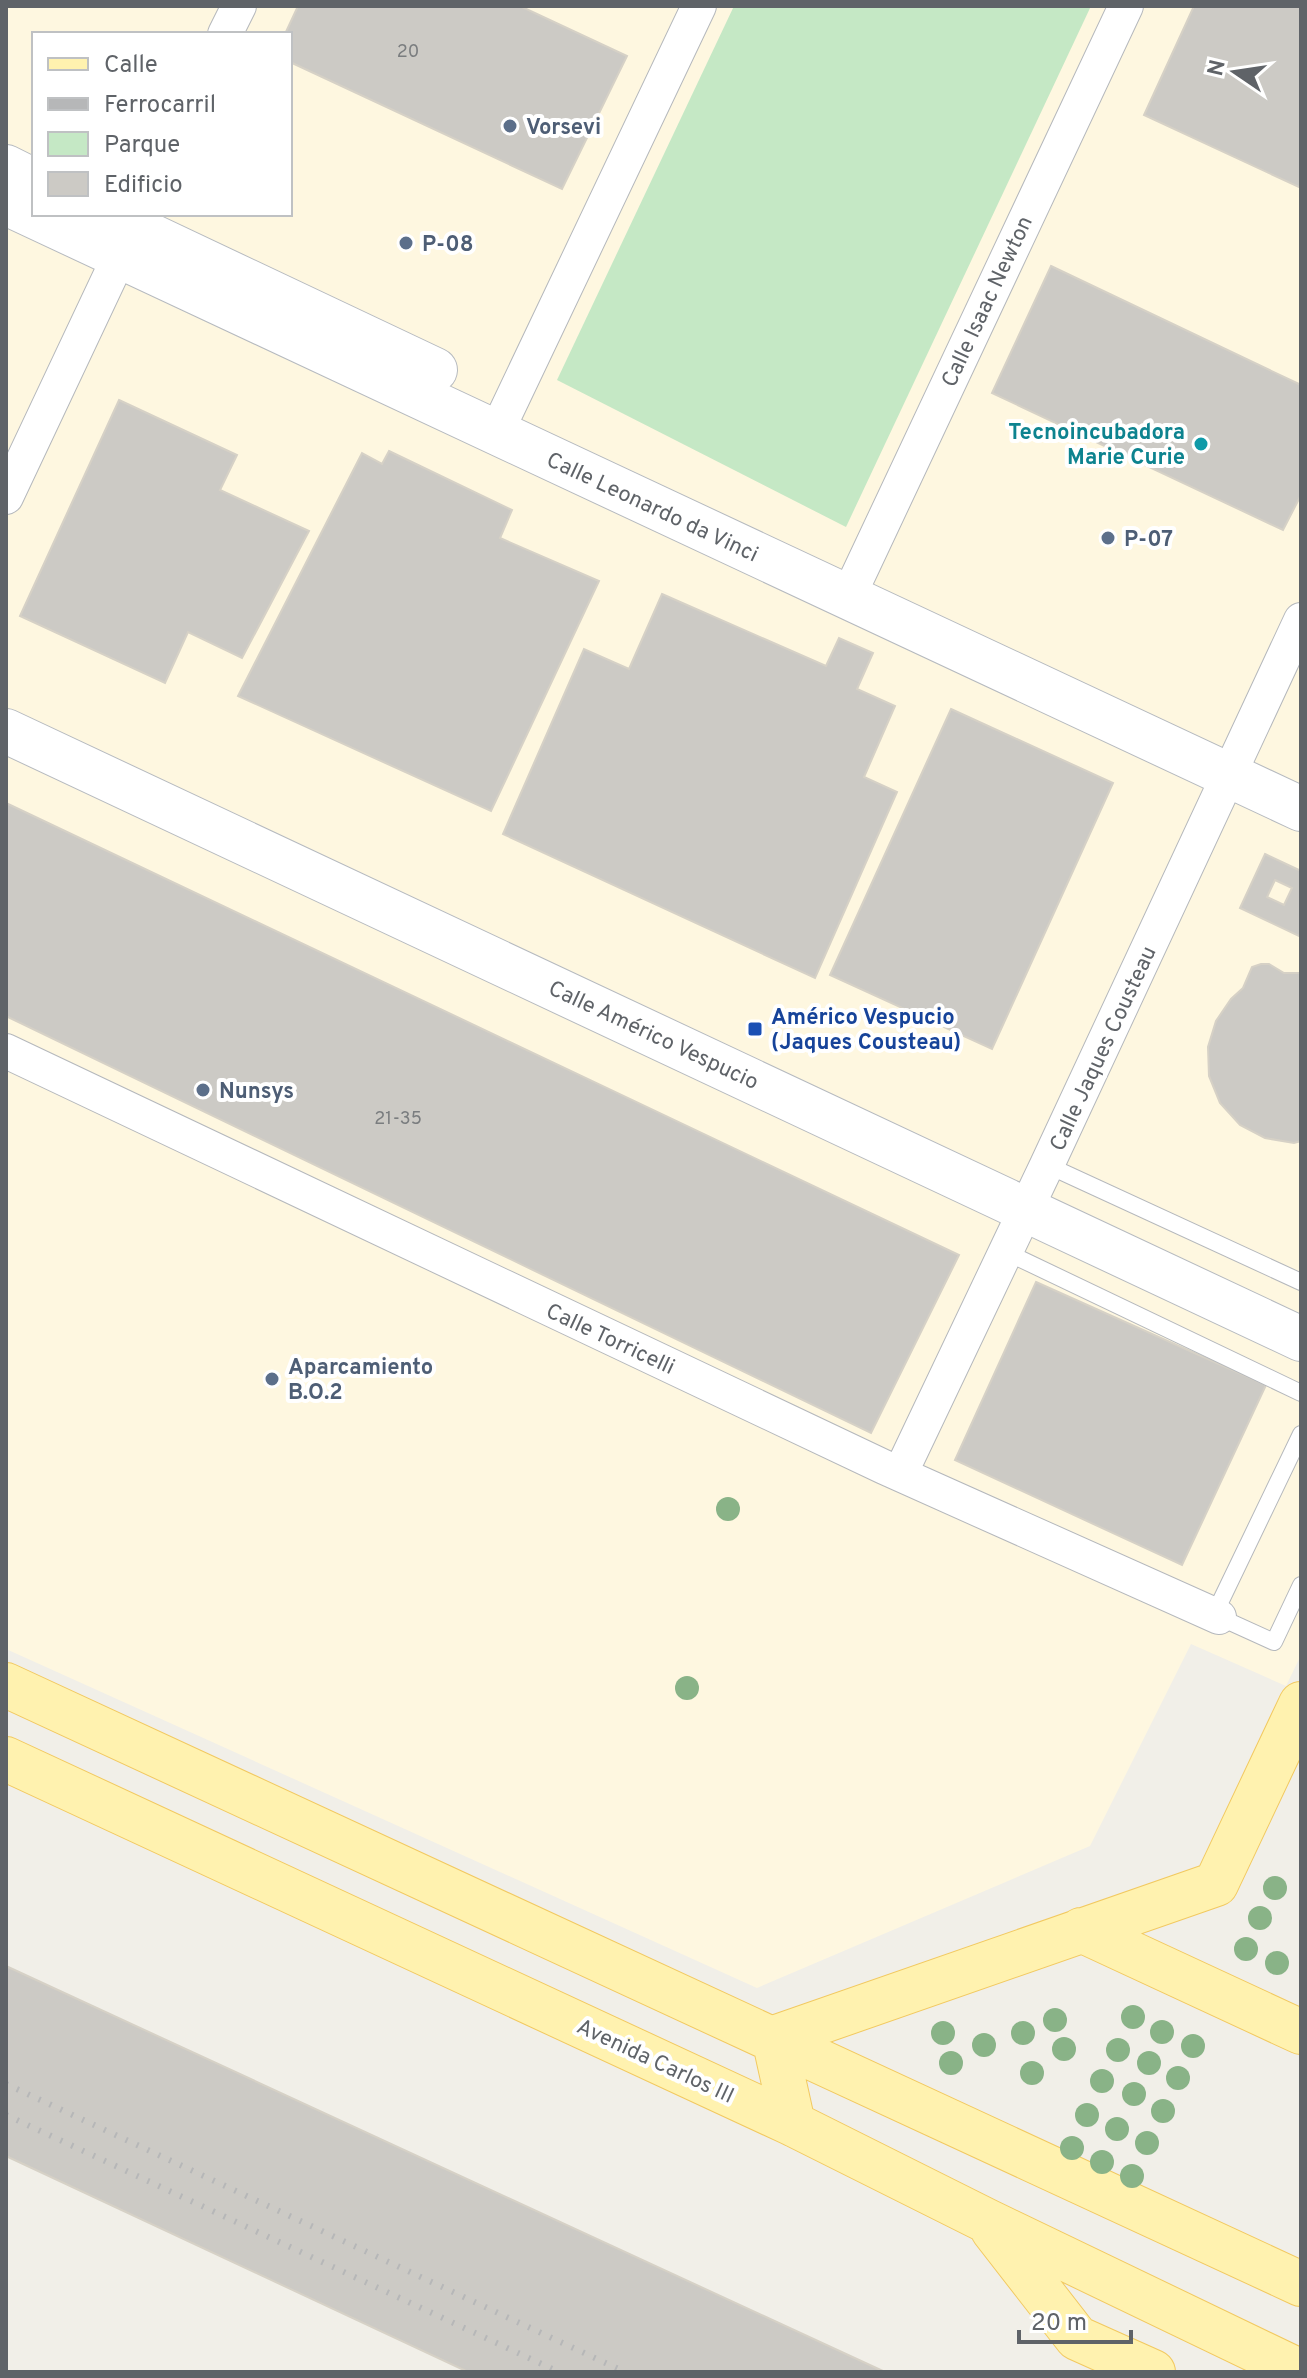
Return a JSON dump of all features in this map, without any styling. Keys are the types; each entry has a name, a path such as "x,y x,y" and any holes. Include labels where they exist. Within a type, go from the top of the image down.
{"main road":[{"path":"6,1685 1301,2284"},
{"path":"774,2038 1216,1884 1301,1704"},
{"name":"Avenida Carlos III","path":"6,1759 793,2124 1301,2372"},
{"path":"1081,1930 1301,2032"},
{"path":"774,2038 793,2124"},
{"path":"987,2221 1077,2338 1153,2372"}],"street":[{"path":"226,32 239,6"},
{"path":"502,419 699,6"},
{"name":"Calle Isaac Newton","path":"854,584 1126,6"},
{"path":"6,167 32,180"},
{"name":"Calle Leonardo da Vinci","path":"6,203 32,209"},
{"name":"Calle Leonardo da Vinci","path":"67,216 124,228 502,419 1234,764 1301,809"},
{"path":"6,497 124,228"},
{"name":"Calle Jaques Cousteau","path":"900,1474 1301,620"},
{"name":"Calle Américo Vespucio","path":"6,731 1301,1339"},
{"name":"Calle Leonardo da Vinci","path":"1234,764 1301,780"},
{"name":"Calle Torricelli","path":"6,1051 900,1474 1217,1616"}],"lane":[{"path":"1047,1165 1301,1282"},
{"path":"1006,1252 1301,1393"},
{"path":"1301,1434 1217,1616 1274,1642 1301,1585"}],"shaded area":[{"path":"6,6 1301,6 1301,1655 1286,1686 1191,1644 1090,1846 757,1988 6,1649"}],"green space":[{"path":"734,6 1091,6 846,527 557,380"}],"building":[{"name":"Vorsevi","path":"298,6 520,6 627,56 562,189 292,63 292,32 286,32"},
{"path":"1194,6 1301,6 1301,188 1144,115"},
{"name":"Tecnoincubadora Marie Curie","path":"1051,266 1301,385 1301,495 1283,530 992,393"},
{"path":"119,400 237,455 220,490 309,531 242,658 188,632 165,683 20,616"},
{"path":"389,451 512,510 500,538 599,581 491,811 238,696 362,453 382,464"},
{"path":"662,594 826,666 839,638 873,653 857,689 895,706 864,777 897,792 815,978 503,834 584,649 629,669"},
{"path":"951,709 1113,783 992,1049 830,975"},
{"path":"6,803 959,1255 871,1433 6,1016"},
{"path":"1265,854 1301,871 1301,937 1240,908","holes":["1275,880 1292,888 1284,905 1267,897"]},
{"path":"1269,964 1284,973 1301,973 1301,1141 1294,1143 1265,1138 1240,1125 1220,1103 1209,1076 1208,1047 1216,1021 1243,988 1252,967"},
{"path":"1036,1282 1266,1385 1182,1565 955,1460"},
{"path":"6,1966 885,2372 468,2372 6,2156"}],"railway":[{"path":"6,2084 625,2372"},
{"path":"6,2115 559,2372"}],"place":[{"name":"Vorsevi","path":"510,126"},
{"name":"P-08","path":"406,243"},
{"name":"Tecnoincubadora Marie Curie","path":"1201,444"},
{"name":"P-07","path":"1108,538"},
{"name":"Américo Vespucio (Jaques Cousteau)","path":"755,1029"},
{"name":"Nunsys","path":"203,1090"},
{"name":"Aparcamiento B.O.2","path":"272,1379"}]}
